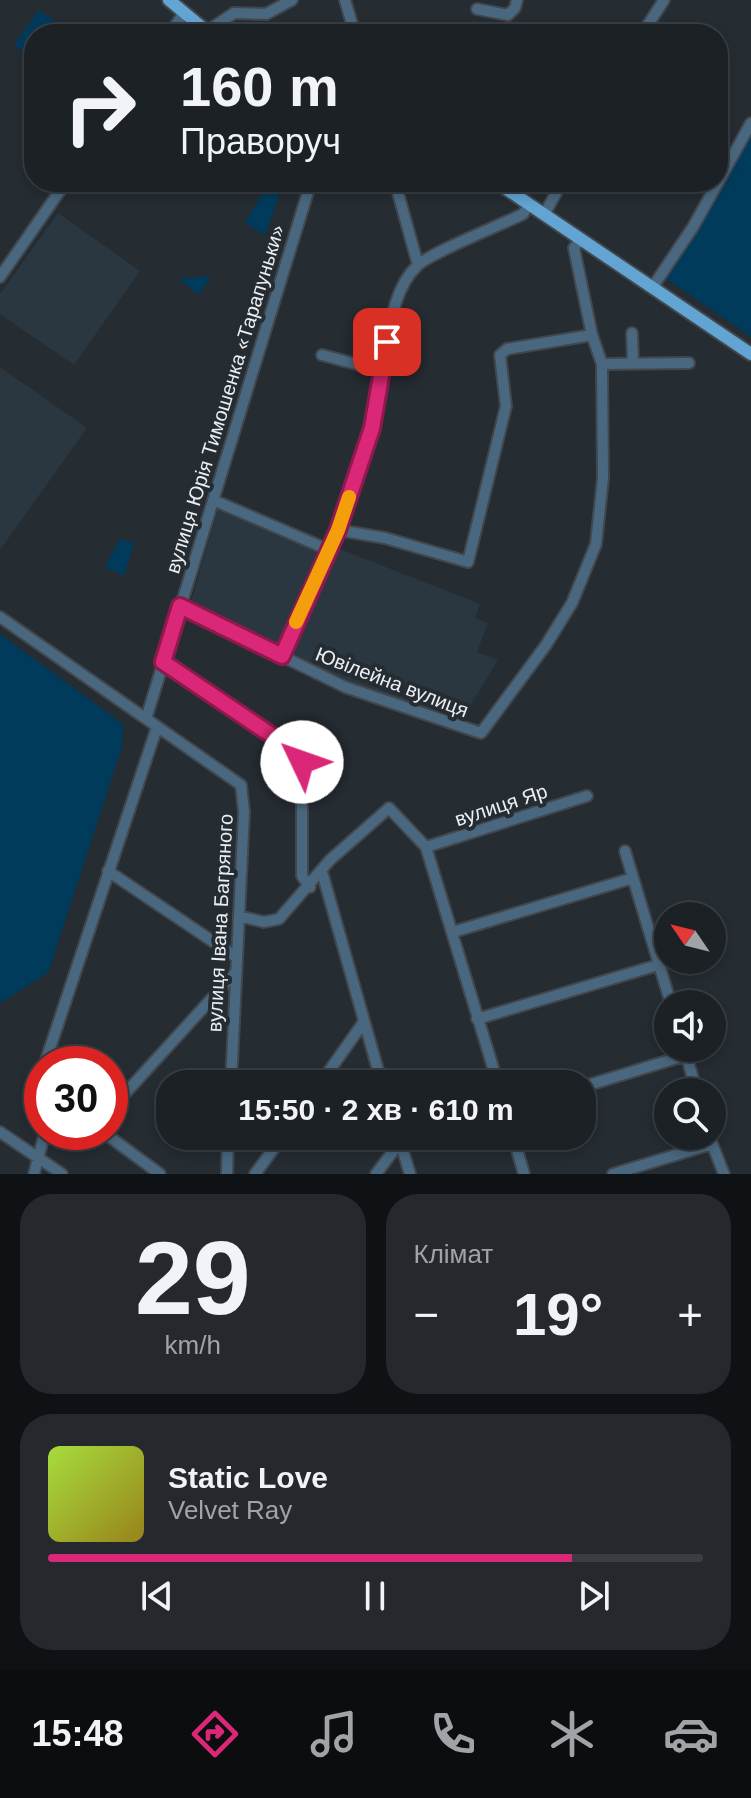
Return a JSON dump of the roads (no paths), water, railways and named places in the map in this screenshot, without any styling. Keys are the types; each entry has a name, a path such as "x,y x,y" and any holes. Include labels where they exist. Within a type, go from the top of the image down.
{"main road":[{"path":"169,0 196,24"},
{"path":"510,192 751,354"}],"street":[{"path":"220,24 234,13 266,14 292,0"},
{"path":"345,0 352,24"},
{"path":"477,9 508,15 515,8 517,0"},
{"path":"648,0 662,4 649,24"},
{"path":"176,24 183,14"},
{"path":"728,164 751,123"},
{"path":"0,277 59,192"},
{"name":"вулиця Юрія Тимошенка «Тарапуньки»","path":"146,719 308,192"},
{"path":"398,192 418,265 523,214 529,205"},
{"path":"544,215 557,192"},
{"path":"652,288 713,192"},
{"path":"580,240 574,248 592,335 602,364 689,363"},
{"name":"Ювілейна вулиця","path":"282,656 338,530 372,428 395,306 418,265"},
{"path":"632,333 633,362"},
{"path":"338,530 385,538 468,562 506,406 500,355 507,349 592,335"},
{"path":"322,355 382,371"},
{"name":"Ювілейна вулиця","path":"180,606 345,687 410,712 481,733 572,603 596,544 603,478 602,364"},
{"path":"213,500 329,550"},
{"name":"вулиця Івана Багряного","path":"0,617 241,785 244,812 232,1070"},
{"path":"163,662 298,755 302,771 302,876 310,887"},
{"path":"130,709 153,697"},
{"path":"51,1046 157,727"},
{"name":"вулиця Яр","path":"426,847 587,796"},
{"path":"239,916 273,922 310,887 330,860 389,808 426,847 493,1070"},
{"path":"625,851 654,951"},
{"path":"108,871 236,957"},
{"path":"322,872 378,1070"},
{"path":"453,932 633,878"},
{"path":"477,1019 654,966"},
{"path":"128,1090 235,973"},
{"path":"330,1070 363,1023"},
{"path":"596,1082 656,1062"},
{"path":"0,1132 62,1174"},
{"path":"34,1174 40,1150"},
{"path":"127,1150 160,1174"},
{"path":"229,1150 230,1173"},
{"path":"255,1174 273,1150"},
{"path":"376,1174 392,1150"},
{"path":"402,1150 410,1174"},
{"path":"517,1150 524,1174"},
{"path":"613,1174 681,1150"},
{"path":"714,1150 724,1174"}]}
